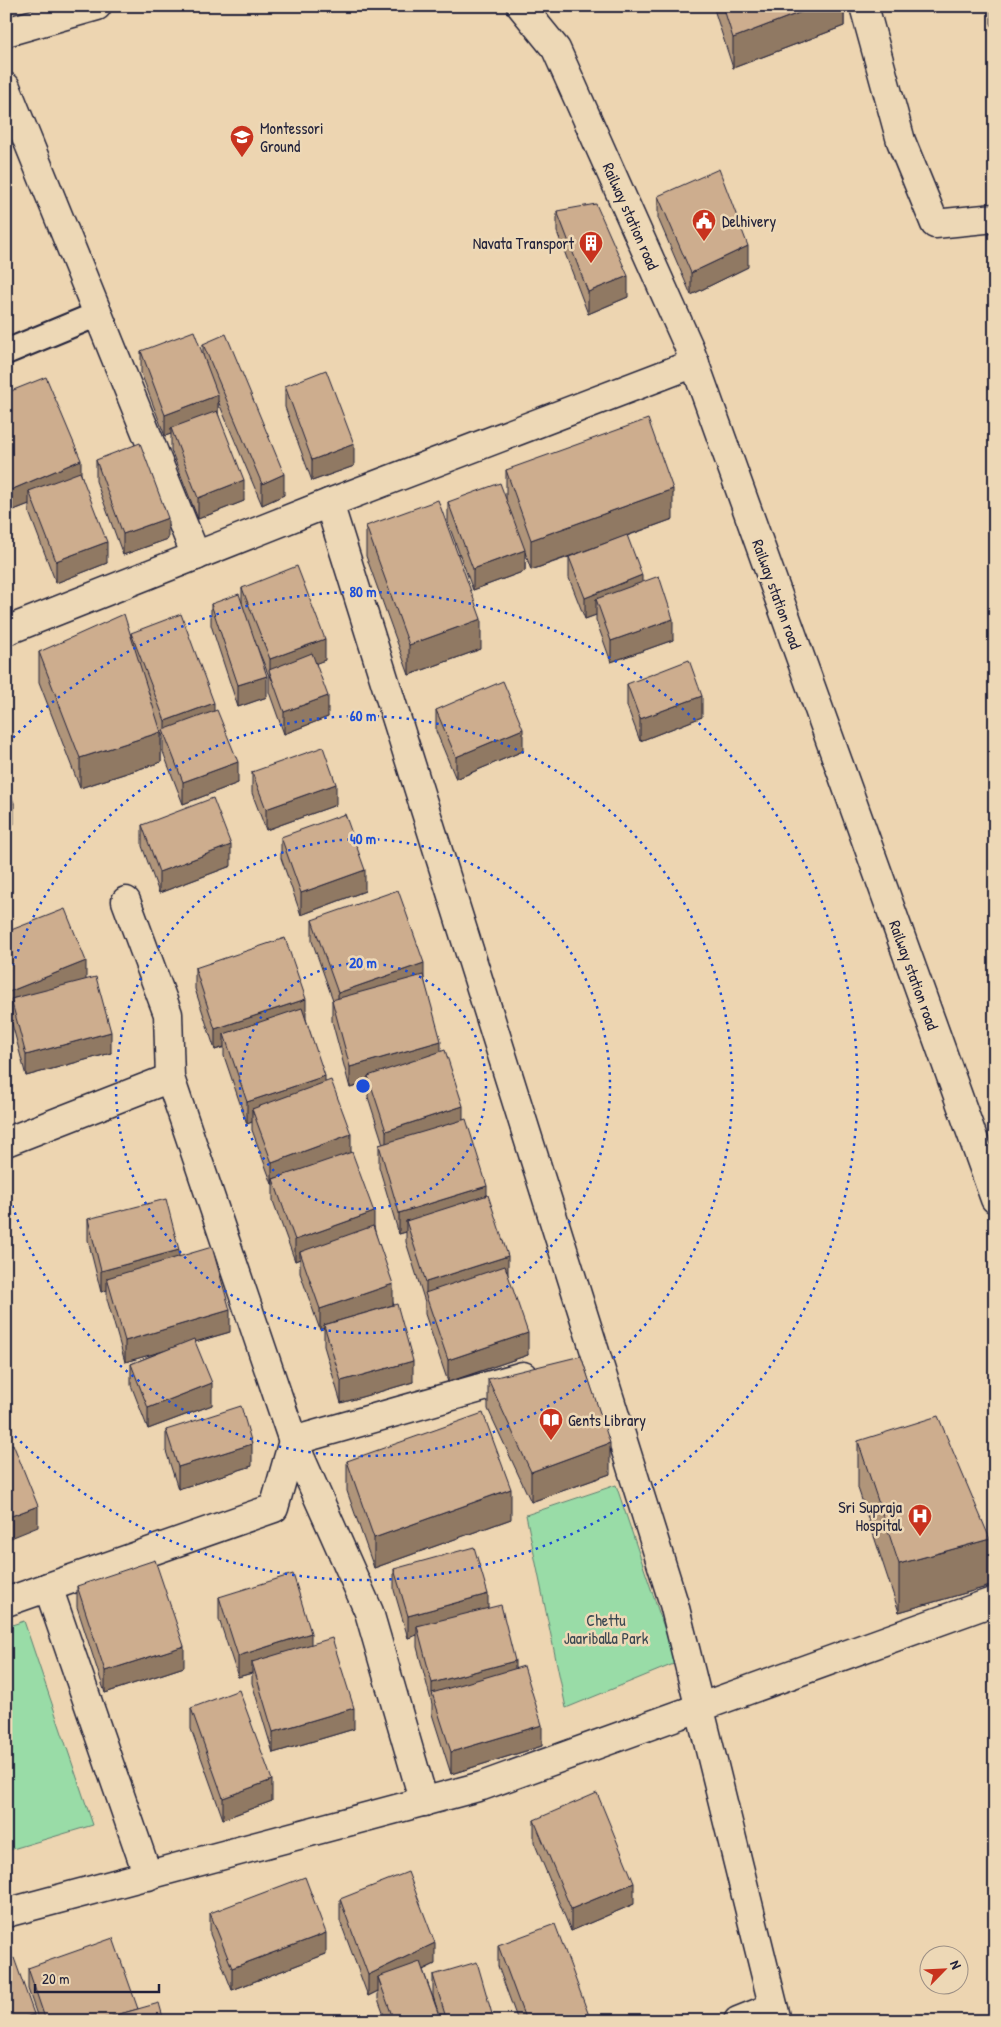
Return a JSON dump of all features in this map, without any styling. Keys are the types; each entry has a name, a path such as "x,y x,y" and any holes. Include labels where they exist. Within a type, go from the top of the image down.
{"street":[{"path":"6,32 97,6"},
{"name":"Railway station road","path":"521,6 556,49 695,363 995,1199"},
{"path":"864,6 901,141 935,224 995,218"},
{"path":"6,87 196,556"},
{"path":"6,631 329,503 695,363"},
{"path":"329,503 674,1604 775,2014 738,2021"},
{"path":"126,901 168,1014 170,1078 294,1441 370,1612 424,1802"},
{"path":"6,1142 170,1078"},
{"path":"294,1441 596,1355"},
{"path":"6,1602 274,1508 294,1441"},
{"path":"48,1587 148,1876"},
{"path":"6,1913 482,1786 995,1601"}],"lane":[{"path":"6,352 98,314"}],"green space":[{"name":"Chettu Jaariballa Park","path":"616,1485 676,1663 566,1708 526,1515"},
{"path":"24,1621 93,1825 6,1851 6,1627"}],"building":[{"path":"723,6 817,6 733,38"},
{"name":"Delhivery","path":"719,169 748,246 691,273 658,196"},
{"name":"Navata Transport","path":"596,204 628,276 588,292 557,211"},
{"path":"194,331 218,395 165,415 141,351"},
{"path":"226,334 284,474 262,484 203,344"},
{"path":"326,370 354,444 312,460 285,386"},
{"path":"46,377 81,460 6,492 6,393"},
{"path":"217,411 244,480 198,498 171,428"},
{"path":"648,419 673,489 531,540 506,470"},
{"path":"140,443 168,518 123,534 96,460"},
{"path":"80,472 107,542 56,561 29,491"},
{"path":"500,483 525,550 473,569 448,502"},
{"path":"438,500 481,619 409,645 366,526"},
{"path":"627,535 642,575 585,598 569,557"},
{"path":"297,566 325,639 270,659 242,588"},
{"path":"659,576 673,619 611,641 596,599"},
{"path":"239,594 267,676 238,685 211,604"},
{"path":"124,614 161,732 80,758 39,652"},
{"path":"181,614 214,703 165,721 131,633"},
{"path":"312,653 328,696 284,712 269,670"},
{"path":"689,660 702,696 640,719 627,684"},
{"path":"503,681 523,729 456,757 436,710"},
{"path":"217,710 238,762 183,782 163,730"},
{"path":"323,747 336,784 266,809 252,772"},
{"path":"6,782 14,803 6,806"},
{"path":"213,798 231,845 159,872 142,825"},
{"path":"345,814 365,870 301,893 281,837"},
{"path":"398,890 424,963 338,993 312,920"},
{"path":"65,909 86,961 6,993 6,932"},
{"path":"285,938 306,999 215,1029 195,968"},
{"path":"423,975 441,1041 350,1067 332,1000"},
{"path":"96,977 111,1032 26,1055 11,999"},
{"path":"302,1008 325,1076 247,1102 224,1034"},
{"path":"445,1050 463,1106 386,1131 368,1076"},
{"path":"331,1080 351,1134 272,1163 252,1109"},
{"path":"466,1119 487,1186 399,1213 379,1145"},
{"path":"352,1152 374,1212 295,1240 273,1179"},
{"path":"488,1195 508,1256 426,1282 406,1221"},
{"path":"166,1199 179,1250 101,1271 88,1219"},
{"path":"373,1226 393,1284 320,1309 300,1252"},
{"path":"212,1247 230,1310 125,1341 107,1278"},
{"path":"505,1266 528,1333 448,1360 425,1293"},
{"path":"397,1304 413,1361 341,1381 324,1325"},
{"path":"194,1339 212,1383 148,1408 131,1364"},
{"name":"Gents Library","path":"581,1356 610,1443 531,1472 488,1379"},
{"path":"241,1406 252,1444 178,1467 166,1430"},
{"path":"483,1413 511,1489 374,1538 347,1461"},
{"path":"938,1416 990,1539 899,1564 858,1441"},
{"path":"13,1444 38,1506 6,1518 6,1447"},
{"path":"474,1547 488,1594 408,1616 394,1569"},
{"path":"155,1560 184,1646 105,1671 77,1586"},
{"path":"293,1574 311,1633 238,1656 219,1597"},
{"path":"501,1605 515,1661 432,1683 417,1626"},
{"path":"332,1638 354,1708 273,1732 252,1662"},
{"path":"524,1666 542,1725 451,1752 432,1693"},
{"path":"239,1690 272,1780 223,1798 191,1708"},
{"path":"597,1793 634,1883 571,1909 534,1820"},
{"path":"408,1872 435,1943 368,1975 340,1899"},
{"path":"305,1877 326,1933 232,1968 210,1913"},
{"path":"555,1924 591,2021 526,2021 498,1945"},
{"path":"113,1938 138,2009 95,2021 46,2021 28,1968"},
{"path":"14,1958 34,2014 16,2021 6,2021 6,1961"},
{"path":"420,1962 441,2021 394,2021 378,1977"},
{"path":"477,1962 494,2021 447,2021 433,1975"},
{"path":"159,2003 164,2021 95,2021"}],"place":[{"name":"Montessori Ground","path":"242,158"},
{"name":"Delhivery","path":"704,242"},
{"name":"Navata Transport","path":"591,264"},
{"name":"Gents Library","path":"551,1441"},
{"name":"Sri Supraja Hospital","path":"920,1537"}]}
